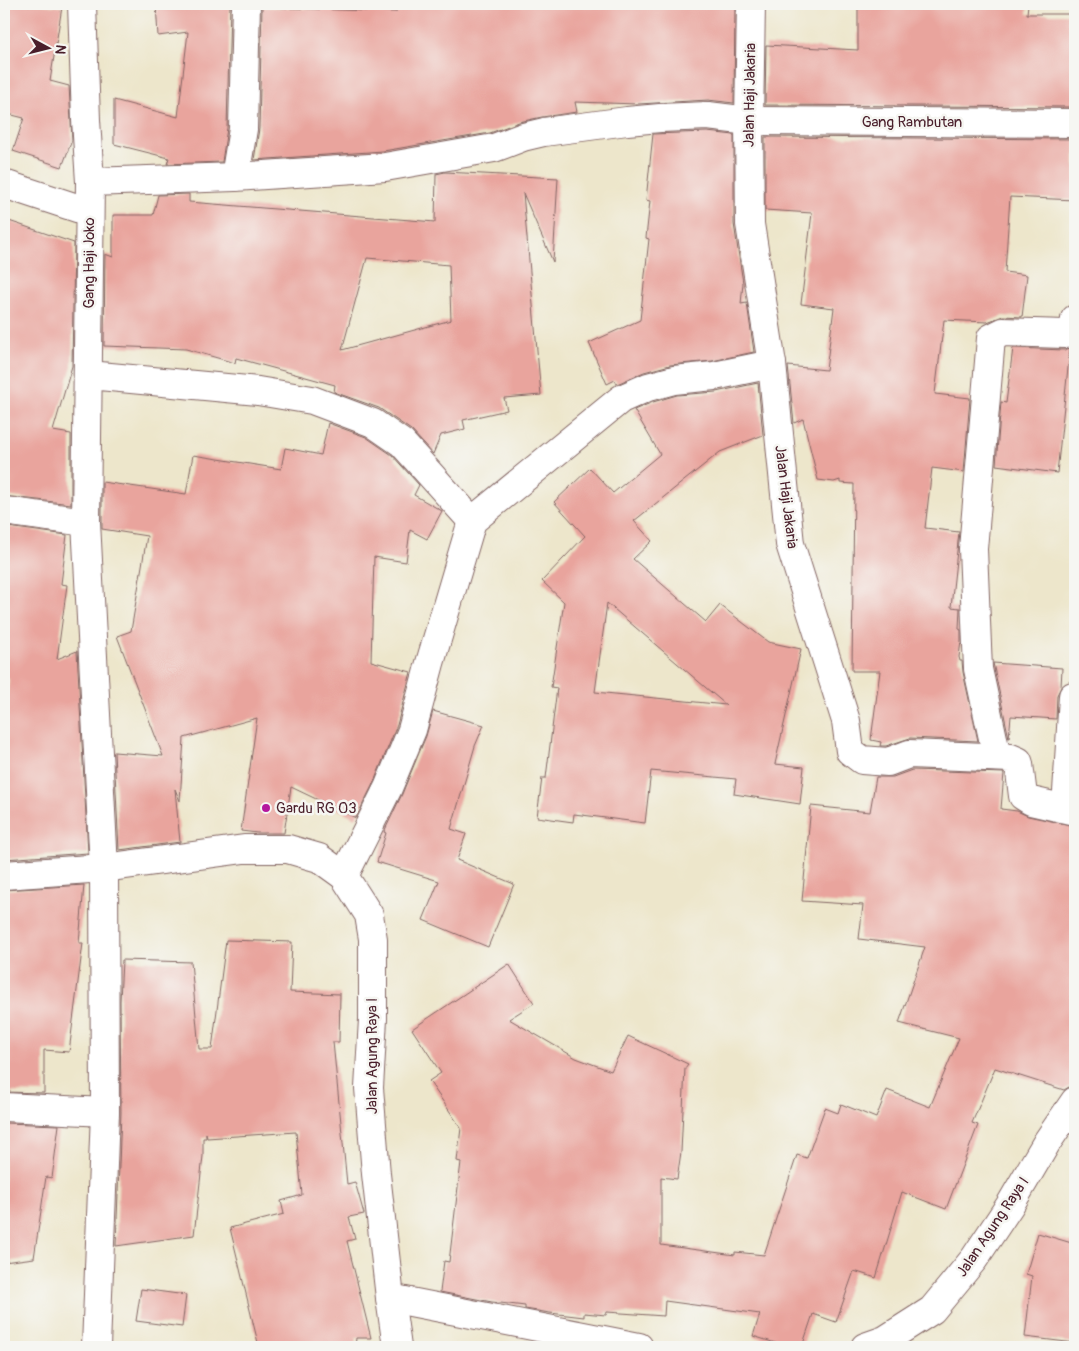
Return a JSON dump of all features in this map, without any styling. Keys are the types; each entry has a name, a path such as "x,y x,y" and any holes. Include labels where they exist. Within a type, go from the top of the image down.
{"street":[{"name":"Gang Haji Joko","path":"82,4 90,182 86,522 104,868 105,1112 96,1347"},
{"path":"235,177 243,129 246,4"},
{"name":"Jalan Haji Jakaria","path":"751,4 750,224 772,364 790,544 846,721 850,751 862,760 888,762 909,754 1011,758 1018,761 1023,796 1031,800 1071,810"},
{"name":"Gang Rambutan","path":"90,182 235,177 385,167 494,148 523,137 544,132 660,118 708,116 749,121 1075,123"},
{"path":"4,184 89,212"},
{"path":"997,757 978,669 973,549 991,338 1003,332 1065,334 1074,328 1075,319"},
{"path":"344,876 388,788 412,730 472,521 621,400 648,387 674,380 714,376 772,364"},
{"path":"89,375 258,392 312,400 373,423 402,443 472,521"},
{"path":"4,511 86,522"},
{"path":"1071,810 1073,696"},
{"name":"Jalan Agung Raya I","path":"4,875 104,868 244,849 288,849 319,858 344,876 369,915 373,939 373,1019 369,1088 376,1174 397,1347"},
{"name":"Jalan Agung Raya I","path":"865,1347 885,1340 932,1310 974,1259 1010,1205 1047,1142 1075,1101"},
{"path":"4,1107 105,1112"},
{"path":"390,1298 639,1347"}],"building":[{"path":"8,4 38,4 62,7 50,81 69,86 72,140 62,167 13,151 24,118 4,113 4,29"},
{"path":"156,4 230,4 227,128 222,162 167,164 169,158 114,144 114,100 178,117 188,32 158,36"},
{"path":"396,4 735,4 734,103 708,100 638,104 575,102 577,112 519,122 490,133 383,151 254,160 259,129 262,7 396,12"},
{"path":"858,4 1028,4 1027,14 1074,14 1075,107 765,105 766,45 858,50"},
{"path":"707,132 734,135 734,224 743,283 741,304 747,303 754,352 712,361 670,365 644,372 617,384 615,380 607,384 589,343 640,320 649,239 646,238 650,201 646,200 653,134"},
{"path":"765,137 1075,139 1075,200 1010,197 1005,272 1027,275 1022,317 1003,316 987,322 944,320 935,394 970,398 964,472 932,468 925,528 959,532 951,607 960,608 959,629 961,630 961,641 959,657 960,661 962,661 978,741 910,738 886,746 880,746 881,742 871,740 880,671 852,671 854,484 840,483 840,480 834,482 818,480 803,419 794,423 788,366 826,370 834,308 801,304 812,213 765,210"},
{"path":"445,172 558,178 553,262 523,193 541,395 504,398 507,410 463,420 465,429 441,435 433,454 411,430 379,408 334,392 335,385 236,358 235,363 186,349 104,346 105,254 113,257 113,215 153,215 158,195 189,194 189,202 435,222 436,174","holes":["367,258 449,265 451,320 342,350"]},
{"path":"9,221 74,243 72,366 53,431 71,434 71,504 4,496 4,238"},
{"path":"1013,348 1064,350 1070,348 1057,473 996,465 1001,402 1006,403"},
{"path":"758,383 763,435 720,452 634,521 652,541 633,559 706,622 720,605 768,642 801,649 775,764 804,767 800,804 734,794 736,779 651,771 645,823 574,814 573,822 537,817 542,778 546,778 557,688 551,687 564,602 542,581 585,536 554,502 590,468 613,493 660,454 634,410 677,395 716,392","holes":["607,603 726,705 595,692"]},
{"path":"328,423 366,437 392,455 419,485 414,495 442,511 427,539 410,530 406,562 374,557 371,661 411,672 397,725 374,782 356,818 291,787 284,833 241,831 257,718 184,738 180,801 175,789 180,842 119,850 114,752 163,756 117,636 131,631 147,536 102,529 102,482 186,494 193,455 281,469 285,448 321,455"},
{"path":"8,527 67,535 61,584 67,585 57,659 77,651 88,853 4,859 4,720 9,679 4,678 4,565"},
{"path":"993,663 1062,668 1061,687 1057,695 1056,719 1011,716 1009,738"},
{"path":"433,711 484,725 475,746 451,829 466,834 457,860 514,884 488,947 423,920 439,881 377,862 386,833 384,832 426,736"},
{"path":"912,770 1004,773 1001,809 1017,811 1028,816 1075,826 1075,1086 1064,1090 995,1068 972,1123 978,1125 946,1209 902,1192 876,1278 854,1271 836,1322 813,1314 802,1347 788,1347 753,1336 760,1314 665,1301 664,1316 607,1312 606,1315 584,1313 584,1317 525,1309 525,1306 440,1292 444,1261 449,1262 461,1162 457,1161 461,1128 429,1081 441,1073 412,1029 509,964 534,1003 509,1019 576,1058 611,1071 628,1036 688,1064 685,1068 681,1152 677,1179 661,1177 661,1245 735,1255 735,1252 764,1255 797,1155 807,1158 825,1108 838,1113 841,1104 876,1118 887,1090 930,1107 959,1038 899,1023 925,947 859,939 863,905 802,901 811,806 870,812 876,777 893,777"},
{"path":"84,885 79,943 83,943 69,1052 44,1050 44,1093 4,1092 4,890"},
{"path":"226,940 292,942 290,992 340,994 339,1042 333,1042 347,1184 355,1182 364,1214 349,1217 355,1239 347,1241 371,1338 356,1338 355,1347 259,1347 230,1228 284,1214 281,1201 302,1195 296,1132 207,1138 206,1133 206,1138 203,1138 203,1156 194,1235 116,1246 121,1113 120,1001 122,960 191,962 199,1049 212,1049"},
{"path":"4,1123 59,1125 52,1178 46,1177 34,1258 4,1262"},
{"path":"1038,1233 1075,1244 1075,1343 1025,1337 1032,1276 1026,1274"},
{"path":"141,1289 186,1295 182,1327 136,1321"}],"place":[{"name":"Gardu RG 03","path":"266,808"}]}
